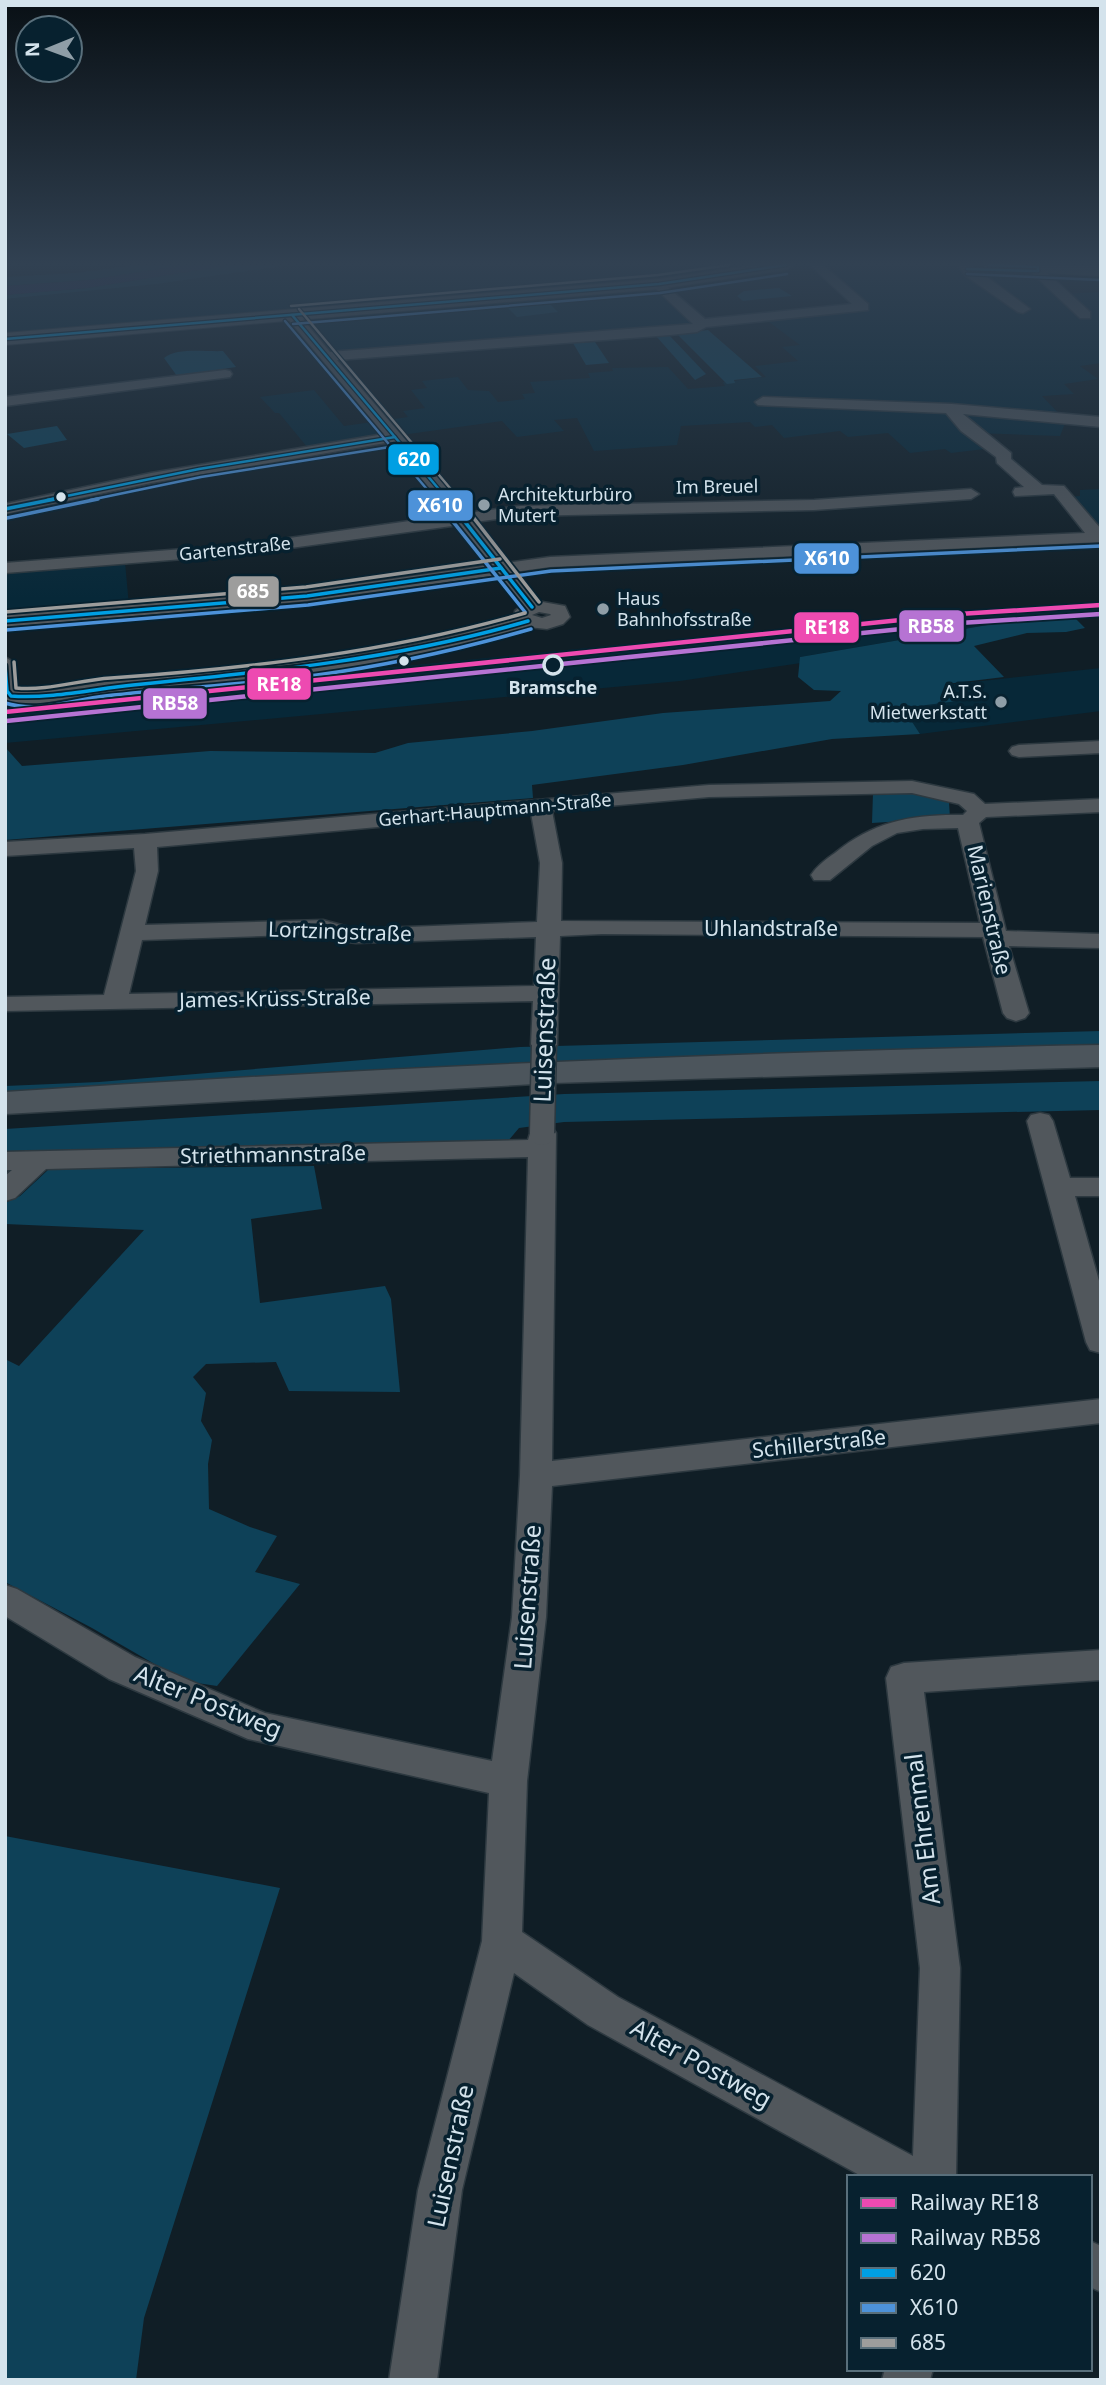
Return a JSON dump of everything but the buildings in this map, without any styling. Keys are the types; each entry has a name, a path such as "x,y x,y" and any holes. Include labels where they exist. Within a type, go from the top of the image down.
{"highway":[{"path":"5,1103 410,1078 1101,1056"},
{"path":"5,1118 632,1083 1101,1071"}],"street":[{"path":"9,398 204,376"},
{"path":"5,663 7,691 12,696 34,699 79,690 366,660 488,636 530,614 501,568 463,518 345,376"},
{"path":"763,402 952,409 1101,422"},
{"path":"952,409 962,425 976,432 1005,456 1003,460 1039,491"},
{"path":"5,509 205,467 395,437"},
{"path":"1012,492 1058,489 1100,537"},
{"name":"Im Breuel","path":"463,518 520,510 814,505 971,494"},
{"path":"814,505 833,537"},
{"name":"Gartenstraße","path":"5,568 247,549 463,518"},
{"path":"5,621 307,596 550,562 833,537 1100,537"},
{"path":"1020,751 1101,747"},
{"name":"Gerhart-Hauptmann-Straße","path":"5,849 145,841 709,791 877,786 942,792 966,799 974,817"},
{"name":"Luisenstraße","path":"413,2380 440,2190 502,1941 508,1781 529,1617 536,1475 545,993 551,863 540,805"},
{"path":"822,875 852,850 881,831 974,817 1101,805"},
{"name":"Marienstraße","path":"974,817 995,934 1016,1013"},
{"path":"114,1003 147,871 145,841"},
{"name":"Lortzingstraße","path":"133,933 323,927 338,934 356,936 547,929"},
{"name":"Uhlandstraße","path":"547,929 602,927 995,934 1101,941"},
{"name":"James-Krüss-Straße","path":"5,1004 545,993"},
{"path":"1040,1121 1101,1340"},
{"name":"Striethmannstraße","path":"5,1161 542,1140"},
{"path":"5,1192 39,1160"},
{"path":"1057,1187 1101,1187"},
{"name":"Schillerstraße","path":"536,1475 1101,1411"},
{"name":"Alter Postweg","path":"5,1599 122,1668 261,1728 508,1781"},
{"name":"Am Ehrenmal","path":"934,2175 940,1968 904,1678 1101,1665"},
{"name":"Alter Postweg","path":"502,1941 603,2011 903,2175"}],"shaded area":[{"path":"589,376 676,376 688,389 725,386 723,382 766,377 1094,376 1098,379 1064,384 1074,394 1042,396 1066,421 1060,436 975,433 993,448 951,453 945,449 910,453 888,433 848,437 840,431 784,438 772,425 755,427 750,422 681,426 677,445 594,451 577,418 554,420 564,431 517,437 502,421 308,448 279,413 275,413 260,397 314,390 344,426 408,417 403,411 425,408 411,390 427,388 422,381 458,377 468,390 489,391 498,402 525,399 522,394 535,393 530,382"},
{"path":"719,376 762,377 734,380 735,383 727,384"},
{"path":"57,426 67,440 24,448 7,434"},
{"path":"1101,489 1101,531 1070,497 1080,496 1080,490"},
{"path":"125,562 129,606 5,616 5,572"},
{"path":"1101,603 1101,614 1011,621 800,657 801,663 680,681 5,743 5,705 957,612"},
{"path":"1071,614 1085,628 1066,632 1027,633 974,646 1004,677 946,684 958,701 903,708 920,734 832,739 683,765 532,785 533,798 5,840 5,747 22,766 210,751 375,753 408,743 532,731 663,713 830,701 841,691 814,690 798,677 800,657 1011,621"},
{"path":"1101,668 1101,711 920,734 902,708 957,701 946,685"},
{"path":"873,793 931,796 949,803 950,818 872,823"},
{"path":"1101,1031 1101,1048 342,1071 5,1095 5,1086 99,1082 520,1047"},
{"path":"1101,1081 1101,1110 564,1122 519,1128 508,1141 5,1151 5,1129 564,1094"},
{"path":"314,1166 322,1209 251,1219 260,1303 385,1286 391,1299 400,1392 289,1391 276,1362 206,1364 193,1377 206,1393 201,1421 212,1440 208,1464 209,1509 277,1536 255,1572 300,1584 217,1686 184,1681 5,1582 5,1359 19,1366 144,1230 5,1224 5,1203 20,1196 49,1169"},
{"path":"5,1836 280,1888 144,2318 136,2380 5,2380"}],"rail line":[{"name":"RE18","path":"5,712 959,614 1101,605"},
{"name":"RB58","path":"6,721 960,623 1101,614"}],"transit line":[{"name":"X610","path":"332,376 456,524 525,612"},
{"name":"620","path":"344,376 463,518 532,607"},
{"name":"685","path":"356,376 470,512 539,602"},
{"name":"620","path":"5,509 199,469 395,437"},
{"name":"X610","path":"7,518 201,477 396,446"},
{"name":"X610","path":"6,630 308,605 551,571 1101,546"},
{"name":"685","path":"5,612 306,587 500,559"},
{"name":"620","path":"5,621 307,596 501,568"},
{"name":"685","path":"14,662 16,688 40,688 78,681 328,656 426,639 525,613"},
{"name":"620","path":"5,666 7,691 11,696 37,696 93,688 283,671 381,657 528,621"},
{"name":"X610","path":"5,703 17,707 42,707 105,696 267,681 373,667 425,657 531,629"}],"place":[{"name":"Architekturbüro Mutert","path":"484,505"},
{"name":"Haus Bahnhofsstraße","path":"603,609"},
{"name":"Bramsche","path":"553,665"},
{"name":"A.T.S. Mietwerkstatt","path":"1001,702"}]}
